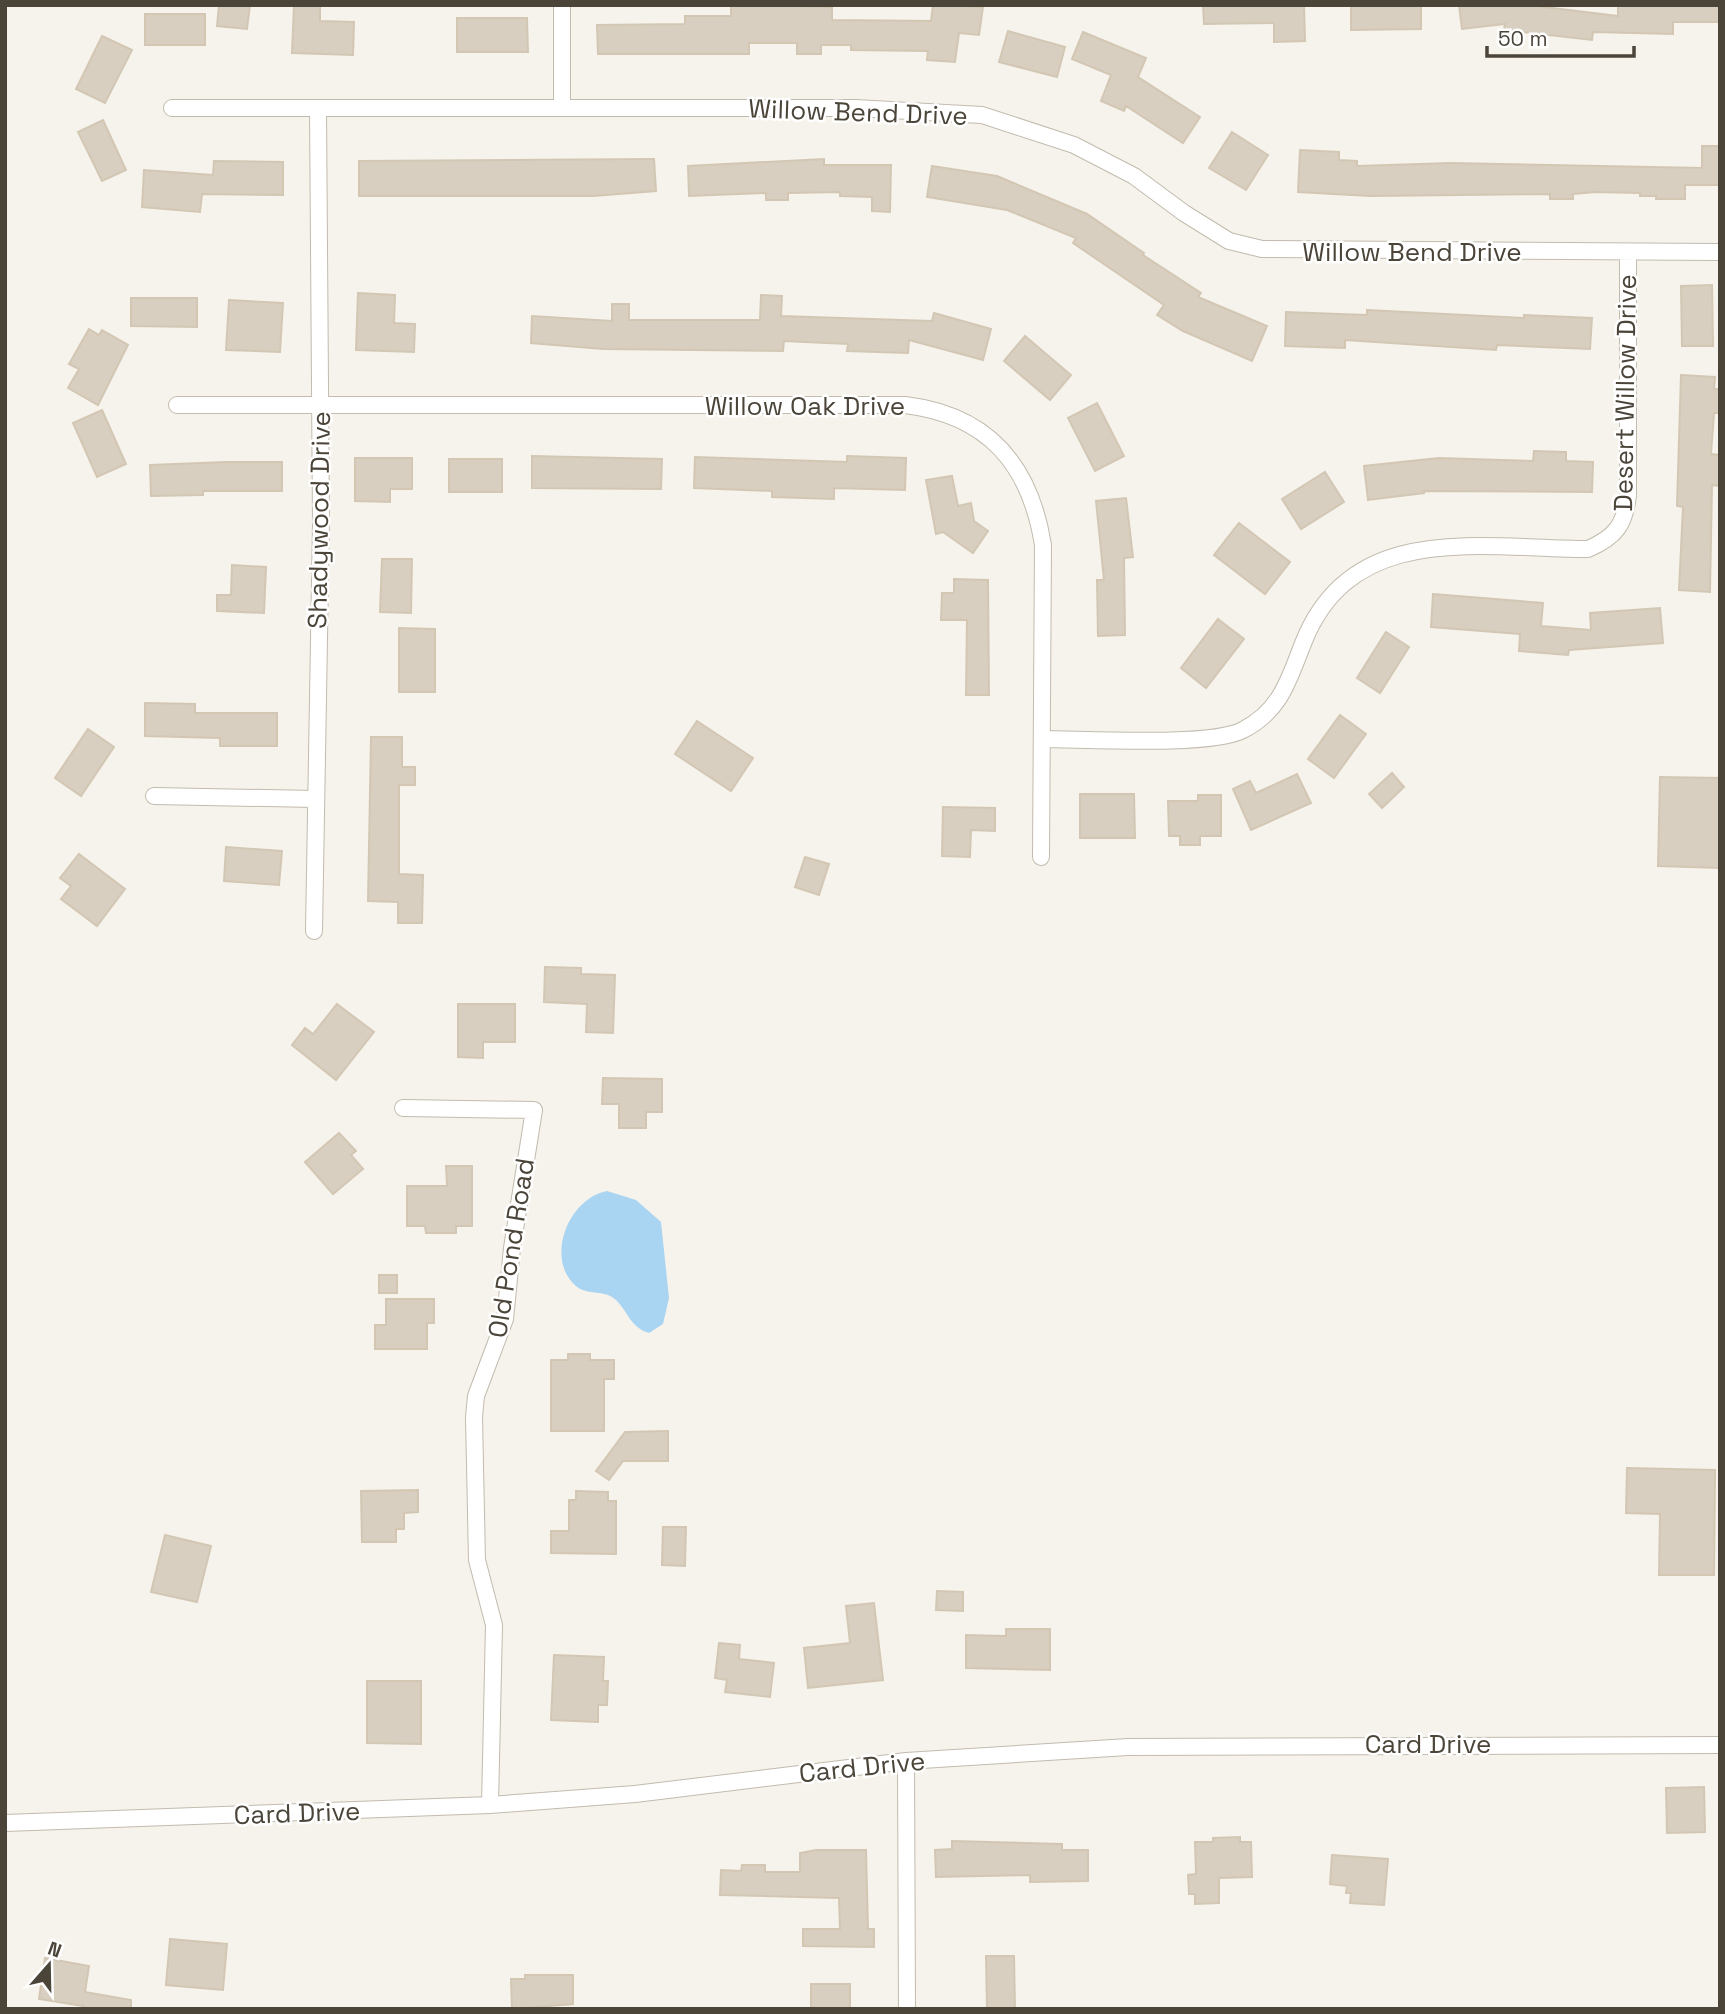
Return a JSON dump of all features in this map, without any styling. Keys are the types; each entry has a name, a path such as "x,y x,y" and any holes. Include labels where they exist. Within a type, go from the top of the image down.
{"street":[{"path":"562,5 562,108"},
{"name":"Willow Bend Drive","path":"172,108 855,108 982,115 1074,145 1134,176 1184,213 1229,241 1262,250 1720,252"},
{"name":"Shadywood Drive","path":"314,931 321,407 318,109"},
{"name":"Desert Willow Drive","path":"1042,739 1210,738 1240,732 1273,708 1289,684 1313,619 1332,591 1362,568 1427,547 1588,548 1606,541 1618,531 1626,517 1628,495 1628,253"},
{"name":"Willow Oak Drive","path":"177,405 905,405 937,409 961,419 986,434 1009,457 1028,490 1038,517 1042,545 1041,857"},
{"path":"154,796 315,799"},
{"name":"Old Pond Road","path":"403,1108 534,1110 512,1248 505,1319 476,1396 474,1417 477,1560 494,1625 490,1805"},
{"name":"Card Drive","path":"5,1823 490,1805 635,1794 906,1761 1128,1747 1720,1745"},
{"path":"906,1761 907,2009"}],"water":[{"path":"607,1191 636,1200 661,1222 669,1298 663,1324 649,1333 634,1323 612,1297 585,1291 576,1286 567,1275 562,1261 565,1232 571,1218 593,1196"}],"building":[{"path":"219,5 250,5 247,29 217,26"},
{"path":"294,5 320,5 320,21 354,22 353,55 292,53"},
{"path":"731,5 832,7 832,20 931,21 933,5 983,7 979,35 959,33 955,62 927,60 928,51 851,50 851,45 821,45 821,54 797,54 797,43 749,43 749,54 598,54 597,25 685,24 685,16 731,16"},
{"path":"1203,5 1304,5 1305,41 1274,42 1274,23 1204,24"},
{"path":"1351,5 1421,5 1421,29 1351,30"},
{"path":"1459,5 1528,5 1618,16 1618,5 1720,5 1720,22 1673,22 1673,34 1593,32 1592,40 1504,30 1505,24 1462,29"},
{"path":"145,14 205,14 205,45 145,45"},
{"path":"457,18 527,18 528,52 457,52"},
{"path":"1008,31 1065,47 1057,77 999,62"},
{"path":"1083,32 1146,58 1138,77 1200,117 1183,143 1126,106 1124,111 1101,101 1111,75 1072,59"},
{"path":"102,36 132,50 105,103 76,89"},
{"path":"103,120 126,170 102,181 78,132"},
{"path":"1232,132 1268,155 1246,190 1209,168"},
{"path":"1702,146 1720,146 1720,185 1685,185 1685,199 1656,199 1656,196 1640,196 1640,193 1596,192 1573,194 1573,199 1550,199 1550,194 1370,196 1298,192 1300,150 1339,152 1339,160 1357,161 1357,166 1451,163 1702,168"},
{"path":"654,159 656,191 593,196 359,196 359,161"},
{"path":"824,159 824,165 891,165 890,212 872,211 872,197 840,196 840,192 788,193 788,200 766,200 766,193 689,196 688,166"},
{"path":"214,161 283,162 283,195 202,194 200,212 142,207 144,170 213,175"},
{"path":"932,166 997,176 1087,214 1201,293 1198,297 1267,326 1252,361 1183,331 1157,315 1164,305 1073,243 1076,238 1007,210 927,197"},
{"path":"1712,285 1713,346 1682,346 1681,286"},
{"path":"358,293 395,295 394,323 415,324 414,352 356,350"},
{"path":"761,295 782,296 781,316 932,321 934,313 991,329 983,360 909,340 908,353 847,351 848,344 784,341 783,351 603,349 531,343 532,316 612,321 612,304 629,304 629,320 760,320"},
{"path":"131,298 197,298 197,327 131,326"},
{"path":"229,300 283,303 280,352 226,350"},
{"path":"1367,310 1524,318 1524,315 1592,318 1590,349 1497,345 1496,350 1345,340 1345,348 1285,346 1286,312 1367,315"},
{"path":"89,329 99,335 102,330 128,345 98,405 68,388 79,369 69,364"},
{"path":"1025,336 1071,375 1050,400 1004,361"},
{"path":"1681,375 1715,377 1714,389 1720,389 1720,413 1714,413 1711,454 1720,455 1720,486 1712,485 1710,592 1679,590 1683,507 1677,506"},
{"path":"1097,403 1124,456 1095,471 1068,418"},
{"path":"102,410 126,464 97,477 73,423"},
{"path":"1534,451 1566,452 1566,461 1593,462 1592,492 1424,491 1368,500 1364,466 1439,458 1533,461"},
{"path":"532,456 662,459 661,489 532,488"},
{"path":"847,456 906,458 905,490 834,488 834,499 772,497 772,491 694,488 695,457 847,462"},
{"path":"355,458 412,458 412,489 390,489 390,502 355,501"},
{"path":"449,459 502,459 502,492 449,492"},
{"path":"282,462 282,491 203,491 203,495 151,496 150,465"},
{"path":"1325,472 1344,502 1301,529 1282,499"},
{"path":"952,476 958,506 971,503 974,521 988,531 973,553 943,532 936,534 926,480"},
{"path":"1126,498 1133,557 1124,558 1125,635 1098,636 1097,580 1104,580 1096,501"},
{"path":"1239,523 1290,562 1265,594 1214,555"},
{"path":"382,559 412,559 411,613 380,612"},
{"path":"232,565 266,567 264,613 217,611 217,595 231,595"},
{"path":"954,579 988,580 989,695 966,695 967,620 941,620 942,593 954,593"},
{"path":"1433,594 1543,603 1541,626 1591,630 1590,613 1660,608 1663,643 1569,650 1568,655 1519,651 1520,634 1431,627"},
{"path":"1218,619 1244,639 1206,688 1181,668"},
{"path":"399,628 435,629 435,692 399,692"},
{"path":"1386,632 1409,647 1380,693 1357,678"},
{"path":"145,703 195,704 195,713 277,713 277,746 220,746 220,738 145,736"},
{"path":"1340,715 1366,734 1334,778 1308,759"},
{"path":"697,721 753,758 731,791 675,754"},
{"path":"88,729 114,747 81,796 55,778"},
{"path":"371,737 402,737 402,767 415,767 415,785 399,785 399,874 423,875 422,923 398,923 398,902 368,901"},
{"path":"1392,773 1404,787 1382,808 1369,794"},
{"path":"1297,774 1311,803 1251,830 1233,789 1250,781 1256,793"},
{"path":"1660,777 1720,778 1720,868 1658,866"},
{"path":"1080,794 1134,794 1135,838 1080,838"},
{"path":"1198,795 1221,795 1221,836 1200,836 1200,845 1180,845 1180,836 1169,836 1168,801 1198,801"},
{"path":"943,807 995,808 995,831 971,830 970,857 942,856"},
{"path":"226,847 282,851 279,885 224,881"},
{"path":"79,854 125,889 97,926 61,899 71,886 60,878"},
{"path":"805,857 829,864 819,895 795,887"},
{"path":"545,967 581,968 581,974 615,975 613,1033 586,1032 587,1004 544,1002"},
{"path":"337,1004 374,1032 336,1080 292,1045 305,1028 313,1034"},
{"path":"458,1004 515,1004 515,1042 483,1042 483,1058 458,1057"},
{"path":"603,1078 662,1079 662,1112 646,1112 646,1128 619,1128 619,1104 602,1104"},
{"path":"339,1133 356,1151 351,1155 363,1169 333,1194 305,1162"},
{"path":"446,1166 472,1166 472,1226 456,1226 456,1233 426,1233 425,1226 407,1226 407,1186 447,1186"},
{"path":"379,1275 397,1275 397,1293 379,1293"},
{"path":"386,1299 434,1299 434,1323 427,1323 427,1349 375,1349 375,1325 386,1325"},
{"path":"568,1354 590,1354 590,1360 614,1360 614,1379 604,1379 604,1431 551,1431 551,1360 568,1360"},
{"path":"668,1431 668,1461 623,1461 609,1480 596,1471 625,1432"},
{"path":"1627,1468 1715,1470 1714,1575 1659,1575 1660,1514 1626,1513"},
{"path":"418,1490 418,1512 404,1513 404,1529 396,1529 396,1542 362,1542 361,1491"},
{"path":"576,1491 608,1492 608,1501 616,1501 616,1554 551,1553 551,1531 569,1531 569,1500 576,1500"},
{"path":"663,1527 686,1527 685,1566 662,1565"},
{"path":"165,1535 211,1546 197,1602 151,1592"},
{"path":"937,1591 963,1592 963,1611 936,1610"},
{"path":"874,1603 883,1680 808,1688 804,1648 850,1643 846,1606"},
{"path":"1006,1629 1050,1629 1050,1670 966,1668 966,1635 1006,1636"},
{"path":"719,1643 740,1645 739,1659 774,1663 770,1697 725,1692 727,1680 715,1678"},
{"path":"554,1655 604,1657 603,1681 608,1681 607,1705 598,1705 598,1722 551,1720"},
{"path":"367,1681 421,1681 421,1744 367,1743"},
{"path":"1704,1787 1705,1832 1667,1833 1666,1788"},
{"path":"1240,1837 1240,1842 1251,1842 1252,1877 1219,1878 1219,1903 1195,1904 1195,1894 1189,1894 1188,1875 1196,1874 1195,1842"},
{"path":"952,1841 1062,1844 1062,1850 1088,1850 1088,1881 1030,1882 1030,1875 936,1877 935,1850 952,1849"},
{"path":"816,1850 866,1850 868,1929 874,1929 874,1947 803,1946 803,1929 840,1929 839,1898 720,1895 721,1870 741,1871 742,1865 765,1865 765,1872 800,1872 800,1853"},
{"path":"1332,1855 1388,1859 1384,1905 1350,1903 1351,1893 1346,1893 1347,1886 1330,1884"},
{"path":"170,1939 227,1944 223,1990 166,1985"},
{"path":"986,1956 1014,1956 1015,2009 987,2009"},
{"path":"45,1958 89,1966 85,1992 131,2000 131,2009 82,2009 83,2006 39,1999"},
{"path":"525,1975 573,1975 573,2004 512,2009 511,1979 525,1979"},
{"path":"811,1984 850,1984 850,2009 811,2009"}]}
